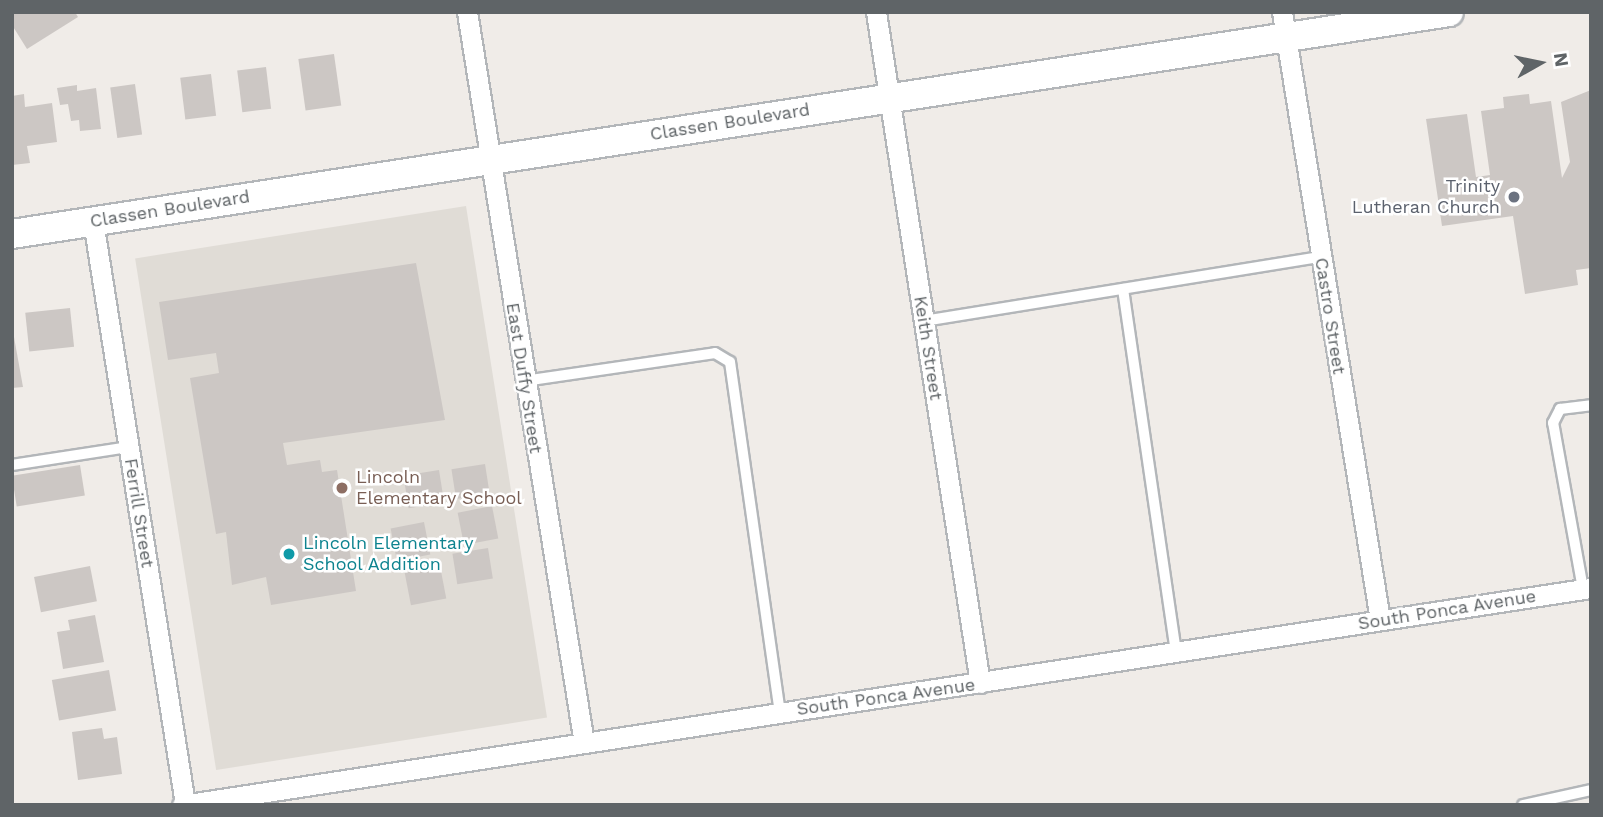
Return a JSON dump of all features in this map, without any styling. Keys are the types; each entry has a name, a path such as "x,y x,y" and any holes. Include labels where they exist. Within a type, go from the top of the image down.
{"main road":[{"name":"Classen Boulevard","path":"12,234 890,96 1284,25 1449,12"}],"street":[{"name":"East Duffy Street","path":"467,12 584,743"},
{"name":"Keith Street","path":"876,12 980,683"},
{"name":"Castro Street","path":"1284,25 1380,620"},
{"name":"Ferrill Street","path":"93,221 183,805"},
{"name":"South Ponca Avenue","path":"183,805 1587,588"}],"lane":[{"path":"924,321 1320,257"},
{"path":"1123,289 1176,652"},
{"path":"524,381 715,353 730,362 780,713"},
{"path":"1587,588 1553,424 1560,408 1591,405"},
{"path":"12,465 128,447"},
{"path":"1522,805 1591,790"}],"shaded area":[{"name":"Lincoln Elementary School","path":"466,206 547,718 216,770 135,258"}],"building":[{"path":"12,12 75,12 78,17 27,49 12,25"},
{"path":"334,54 341,105 306,111 298,59"},
{"path":"266,67 271,109 242,112 237,71"},
{"path":"211,74 216,116 185,119 180,78"},
{"path":"135,84 142,135 117,138 110,87"},
{"path":"77,85 77,91 96,88 101,129 80,131 79,120 71,121 68,104 60,105 57,88"},
{"name":"Trinity Lutheran Church","path":"1591,90 1591,268 1576,270 1578,285 1525,294 1513,216 1442,226 1426,119 1467,114 1476,177 1490,175 1481,111 1504,108 1503,97 1529,94 1530,104 1551,101 1562,178 1570,162 1561,102"},
{"path":"24,94 25,107 52,103 57,142 27,146 30,163 12,165 12,96"},
{"path":"416,263 445,420 283,443 287,465 320,460 322,472 337,470 356,591 271,605 266,577 232,585 226,532 216,534 190,378 219,373 216,353 168,360 159,302"},
{"path":"70,308 74,347 29,351 25,313"},
{"path":"12,326 23,387 12,388"},
{"path":"485,464 490,494 456,499 451,469"},
{"path":"80,465 85,496 17,506 12,476"},
{"path":"439,470 444,503 409,508 403,476"},
{"path":"492,506 498,538 464,545 458,513"},
{"path":"424,522 430,554 397,561 391,528"},
{"path":"488,548 493,579 457,584 452,554"},
{"path":"90,566 97,601 41,612 34,577"},
{"path":"440,566 446,598 411,605 405,573"},
{"path":"95,615 104,662 63,669 57,632 70,630 68,620"},
{"path":"109,670 116,710 59,720 52,680"},
{"path":"102,728 104,739 117,737 122,774 78,780 72,732"}],"place":[{"name":"Trinity Lutheran Church","path":"1514,197"},
{"name":"Lincoln Elementary School","path":"342,488"},
{"name":"Lincoln Elementary School Addition","path":"289,554"}]}
